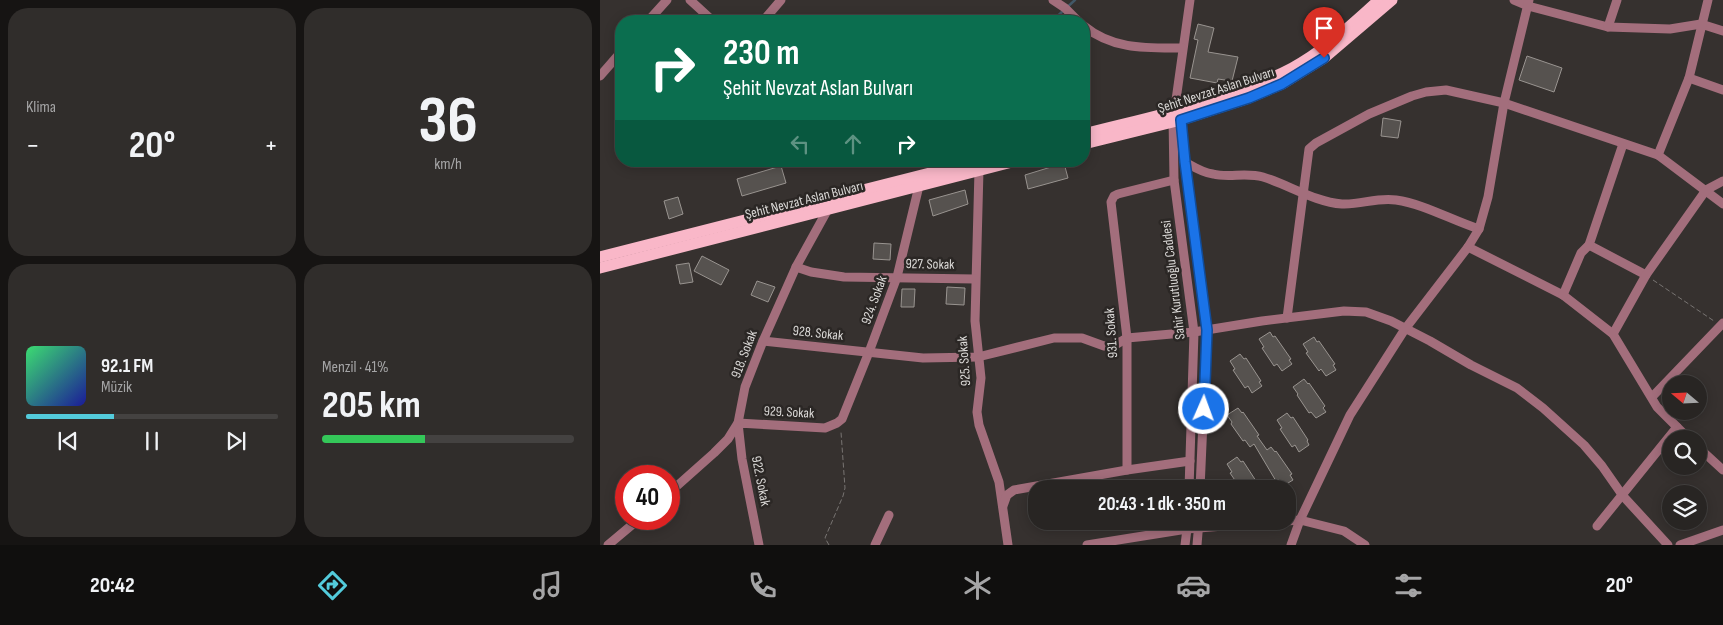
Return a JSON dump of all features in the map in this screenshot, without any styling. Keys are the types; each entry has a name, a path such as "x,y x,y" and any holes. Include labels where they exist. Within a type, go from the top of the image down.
{"main road":[{"name":"Şehit Nevzat Aslan Bulvarı","path":"1090,142 1237,91 1293,67 1333,40 1380,0"},
{"name":"Şehit Nevzat Aslan Bulvarı","path":"1090,133 1177,112 1249,98 1282,84 1324,58 1392,0"},
{"name":"Şehit Nevzat Aslan Bulvarı","path":"600,257 974,167"},
{"name":"Şehit Nevzat Aslan Bulvarı","path":"600,268 919,186 975,167"}],"street":[{"path":"653,15 667,0"},
{"path":"690,0 706,15"},
{"path":"768,15 781,0"},
{"path":"1053,0 1072,15"},
{"path":"1177,112 1182,48 1190,0"},
{"path":"1514,0 1608,27 1670,29 1701,24 1723,31"},
{"path":"1608,27 1618,0"},
{"path":"1658,155 1689,78 1708,0"},
{"path":"1291,545 1300,520 1350,415 1404,329 1468,247 1479,229 1488,197 1504,103 1529,3"},
{"path":"1090,31 1114,44 1134,47 1182,48"},
{"path":"600,76 615,59"},
{"path":"1689,78 1723,90"},
{"path":"1287,318 1309,149 1316,143 1370,114 1426,92 1446,90 1504,103 1658,155 1723,204"},
{"name":"Sahir Kurutluoğlu Caddesi","path":"1177,112 1207,330 1200,480"},
{"name":"Sahir Kurutluoğlu Caddesi","path":"1177,112 1174,180 1194,332 1189,480"},
{"path":"1563,295 1581,254 1589,245 1623,144"},
{"path":"1185,162 1213,175 1261,177 1330,202 1344,204 1360,203 1377,199 1410,202 1479,229"},
{"name":"925. Sokak","path":"978,167 975,321 981,378 977,412 979,425 998,482 1008,545"},
{"name":"931. Sokak","path":"1127,470 1127,338 1111,205 1114,196 1174,180"},
{"path":"1613,334 1646,275 1706,190 1723,181"},
{"name":"924. Sokak","path":"839,421 869,352 897,277 919,186"},
{"name":"918. Sokak","path":"680,483 728,439 738,423 746,387 763,340 796,267 828,209"},
{"path":"1589,245 1646,275"},
{"path":"1468,247 1563,295 1613,334 1657,407 1677,428 1598,526"},
{"name":"927. Sokak","path":"796,267 812,272 844,277 975,279"},
{"name":"928. Sokak","path":"763,340 923,358 978,357 1054,338 1082,338 1104,346 1115,344 1127,338 1194,332 1355,310 1380,316 1517,388 1543,408 1584,445 1602,466 1623,496 1668,545"},
{"path":"1652,396 1722,324"},
{"name":"929. Sokak","path":"738,423 825,428 839,421"},
{"name":"922. Sokak","path":"738,423 742,459 759,545"},
{"path":"1707,455 1723,470"},
{"path":"1003,506 1007,496 1014,490 1190,461"},
{"path":"875,545 889,514"},
{"path":"1296,520 1344,531 1365,545"},
{"path":"608,545 626,530"},
{"path":"1087,545 1162,530"},
{"path":"1185,545 1186,530"},
{"path":"1197,545 1198,530"},
{"path":"1680,545 1723,530"}],"path":[{"path":"1646,275 1722,324"},
{"path":"829,545 825,538 839,508 845,488 839,421"}],"building":[{"path":"1198,24 1214,28 1208,52 1238,57 1232,81 1218,79 1217,83 1190,78 1198,40 1194,39"},
{"path":"1527,56 1562,68 1554,92 1519,80"},
{"path":"1383,118 1401,121 1398,138 1381,136"},
{"path":"781,167 786,183 742,196 737,179"},
{"path":"1051,167 1065,167 1068,178 1028,189 1025,175"},
{"path":"965,190 968,204 933,216 929,200"},
{"path":"678,197 683,214 669,219 664,201"},
{"path":"874,243 891,244 890,260 873,259"},
{"path":"702,256 729,270 721,285 694,271"},
{"path":"689,263 693,282 680,284 676,265"},
{"path":"757,281 775,287 768,302 751,295"},
{"path":"947,287 965,288 964,305 946,304"},
{"path":"902,289 915,289 914,307 901,307"},
{"path":"1270,332 1291,359 1289,360 1292,364 1282,371 1277,364 1274,366 1262,348 1264,347 1259,339"},
{"path":"1314,337 1335,364 1333,365 1336,370 1326,376 1321,369 1319,371 1306,353 1308,352 1303,344"},
{"path":"1240,354 1244,359 1246,358 1261,381 1259,382 1262,386 1252,393 1248,386 1245,388 1233,370 1235,369 1230,361"},
{"path":"1304,379 1325,406 1323,408 1326,412 1316,418 1311,412 1309,413 1293,387"},
{"path":"1238,408 1243,412 1267,450 1271,447 1276,451 1292,474 1290,475 1293,480 1275,480 1254,444 1250,447 1245,440 1243,441 1227,415"},
{"path":"1287,413 1291,418 1293,417 1308,440 1309,445 1299,452 1295,445 1292,447 1280,429 1282,428 1277,420"},
{"path":"1237,457 1241,462 1243,461 1255,480 1235,480 1227,464"}],"waterway":[{"path":"1059,15 1075,0"}],"route":[{"path":"1204,409 1207,330 1181,120 1249,98 1282,84 1324,58"}]}
